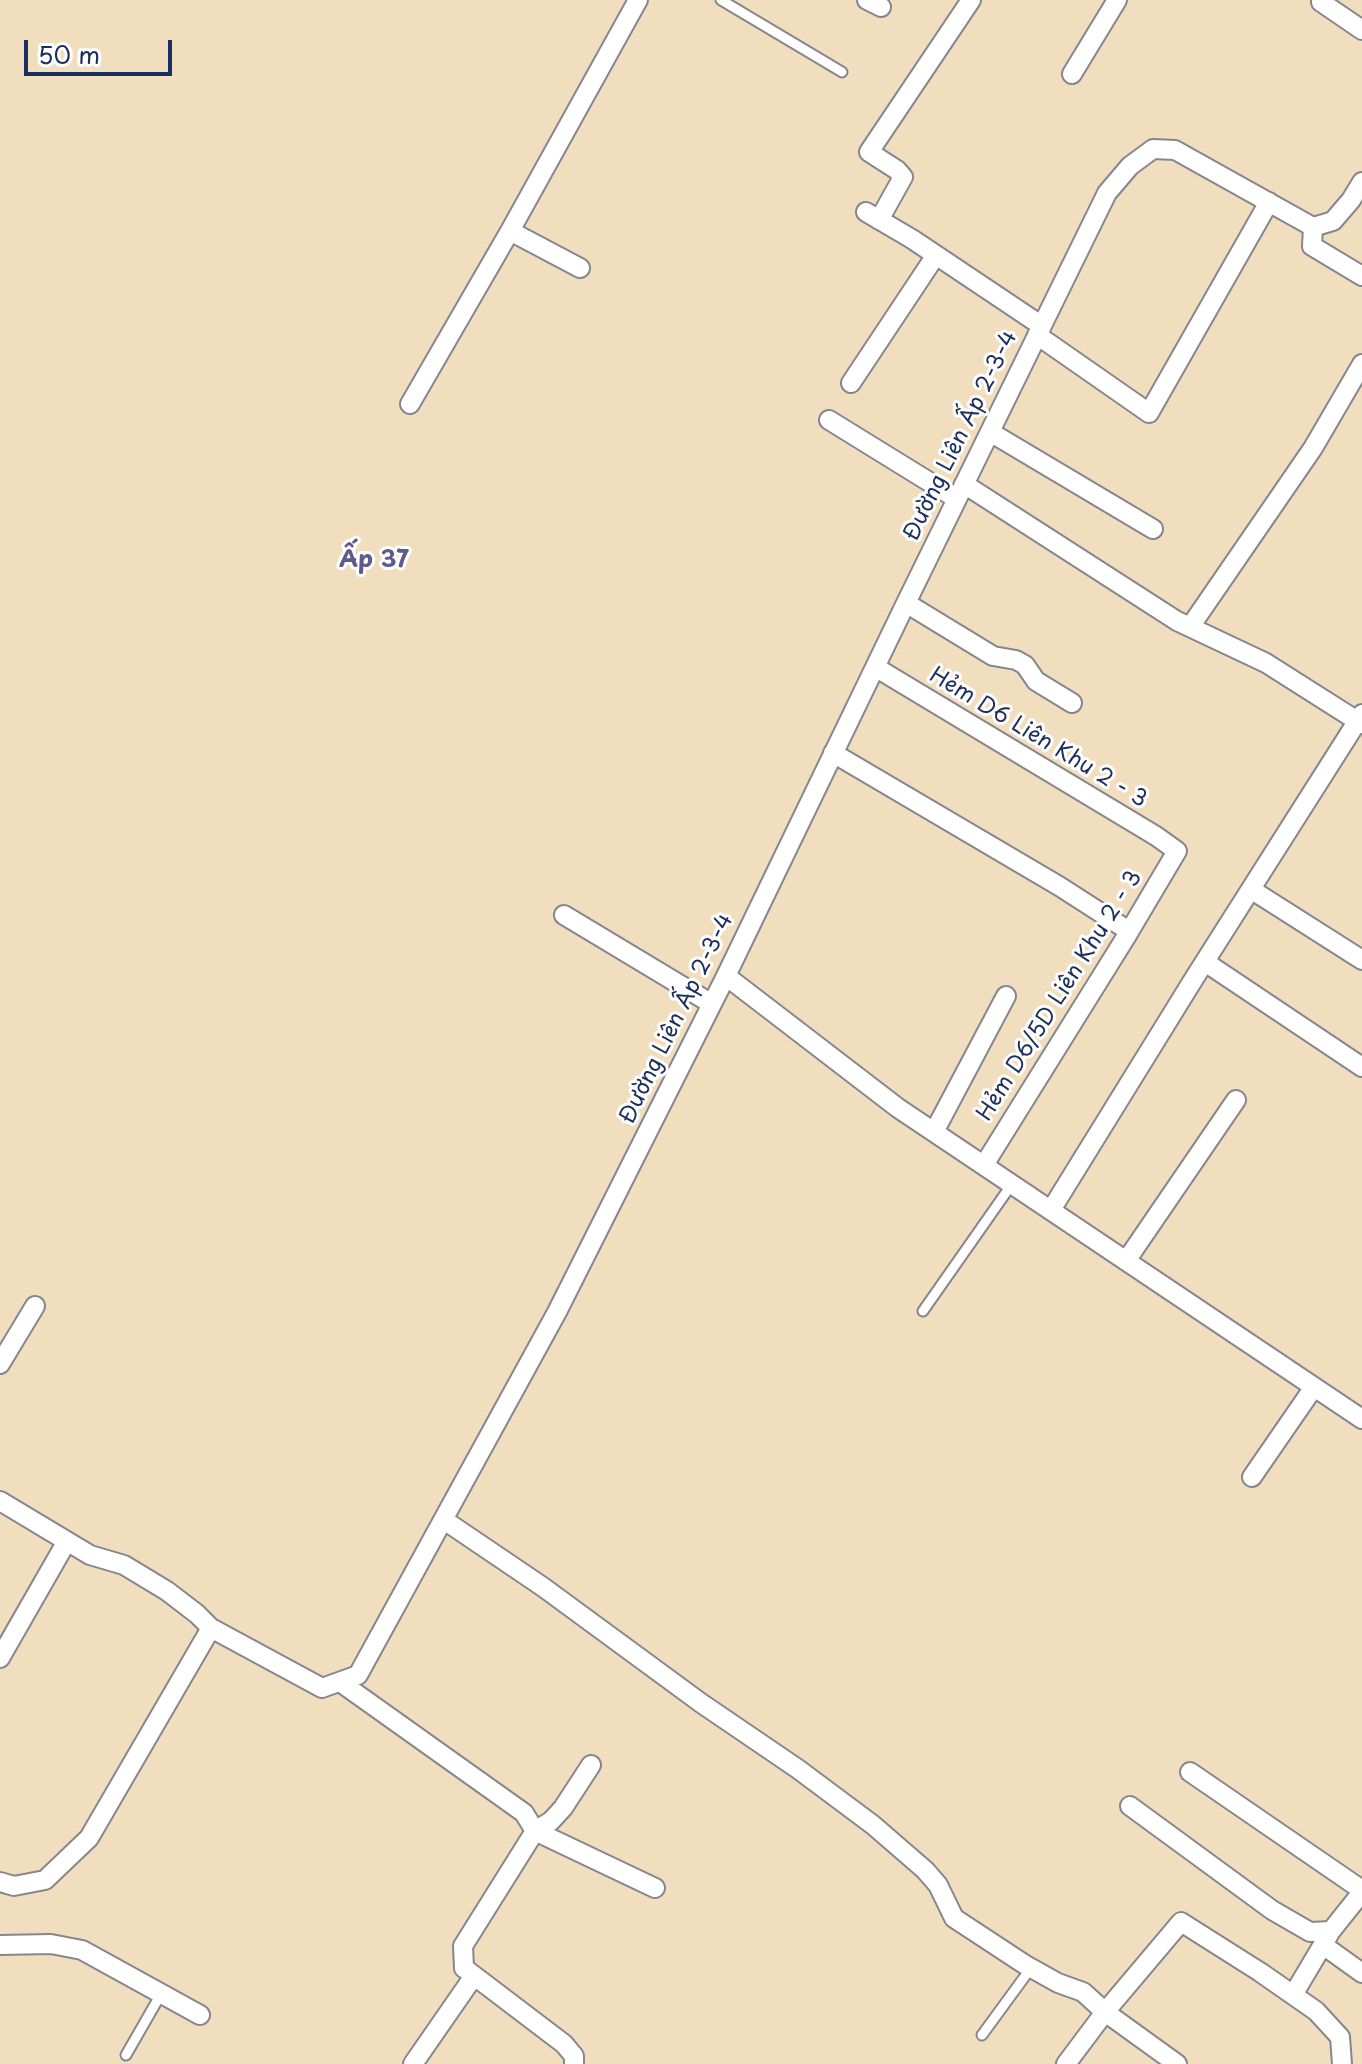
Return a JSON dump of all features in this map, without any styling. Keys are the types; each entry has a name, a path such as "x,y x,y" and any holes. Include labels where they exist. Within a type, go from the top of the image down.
{"street":[{"path":"971,0 869,152 903,177 873,216 936,255 1149,413 1269,202"},
{"path":"1072,74 1117,0"},
{"path":"410,404 510,231 633,1"},
{"path":"1321,2 1362,30"},
{"name":"Đường Liên Ấp 2-3-4","path":"340,1682 358,1675 557,1312 726,976 1107,193 1130,166 1153,149 1175,150 1313,227"},
{"path":"1362,182 1333,221 1313,227 1312,246 1362,276"},
{"path":"510,231 580,268"},
{"path":"851,383 936,255"},
{"path":"1190,627 1313,448 1362,364"},
{"path":"829,420 960,492 1190,627 1266,663 1360,720 1051,1210"},
{"path":"990,432 1153,529"},
{"path":"906,603 993,656 1025,665 1036,681 1072,703"},
{"name":"Hẻm D6 Liên Khu 2 - 3","path":"875,667 1177,851"},
{"path":"833,753 1059,886 1129,931"},
{"name":"Hẻm D6/5D Liên Khu 2 - 3","path":"984,1165 1177,851"},
{"path":"1252,890 1362,960"},
{"path":"564,915 712,1004"},
{"path":"1205,962 1362,1067"},
{"path":"726,976 898,1108 1362,1419"},
{"path":"934,1132 1006,996"},
{"path":"1126,1261 1236,1100"},
{"path":"0,1364 35,1306"},
{"path":"1252,1477 1314,1387"},
{"path":"0,1501 90,1555 124,1565 167,1591 211,1628 322,1688 340,1682 524,1813 535,1831 655,1888"},
{"path":"444,1520 543,1587 873,1825 925,1870 938,1885 954,1918 1031,1968 1083,1992 1105,2012 1177,2064"},
{"path":"0,1658 67,1541"},
{"path":"0,1882 14,1886 45,1880 89,1838 211,1628"},
{"path":"574,2064 574,2056 564,2044 464,1968 463,1946 535,1831 551,1821 563,1808 591,1765"},
{"path":"1190,1772 1362,1891 1327,1938 1293,1995"},
{"path":"1130,1806 1272,1910 1327,1938 1362,1973"},
{"path":"1066,2064 1105,2012 1181,1922 1316,2011 1340,2037 1342,2064"},
{"path":"0,1945 51,1944 82,1950 200,2015"},
{"path":"413,2064 474,1976"}],"lane":[{"path":"721,0 842,72"},
{"path":"923,1311 1012,1184"},
{"path":"982,2035 1031,1968"},
{"path":"126,2055 161,1994"}],"district":[{"name":"Ấp 37","path":"374,560"}]}
